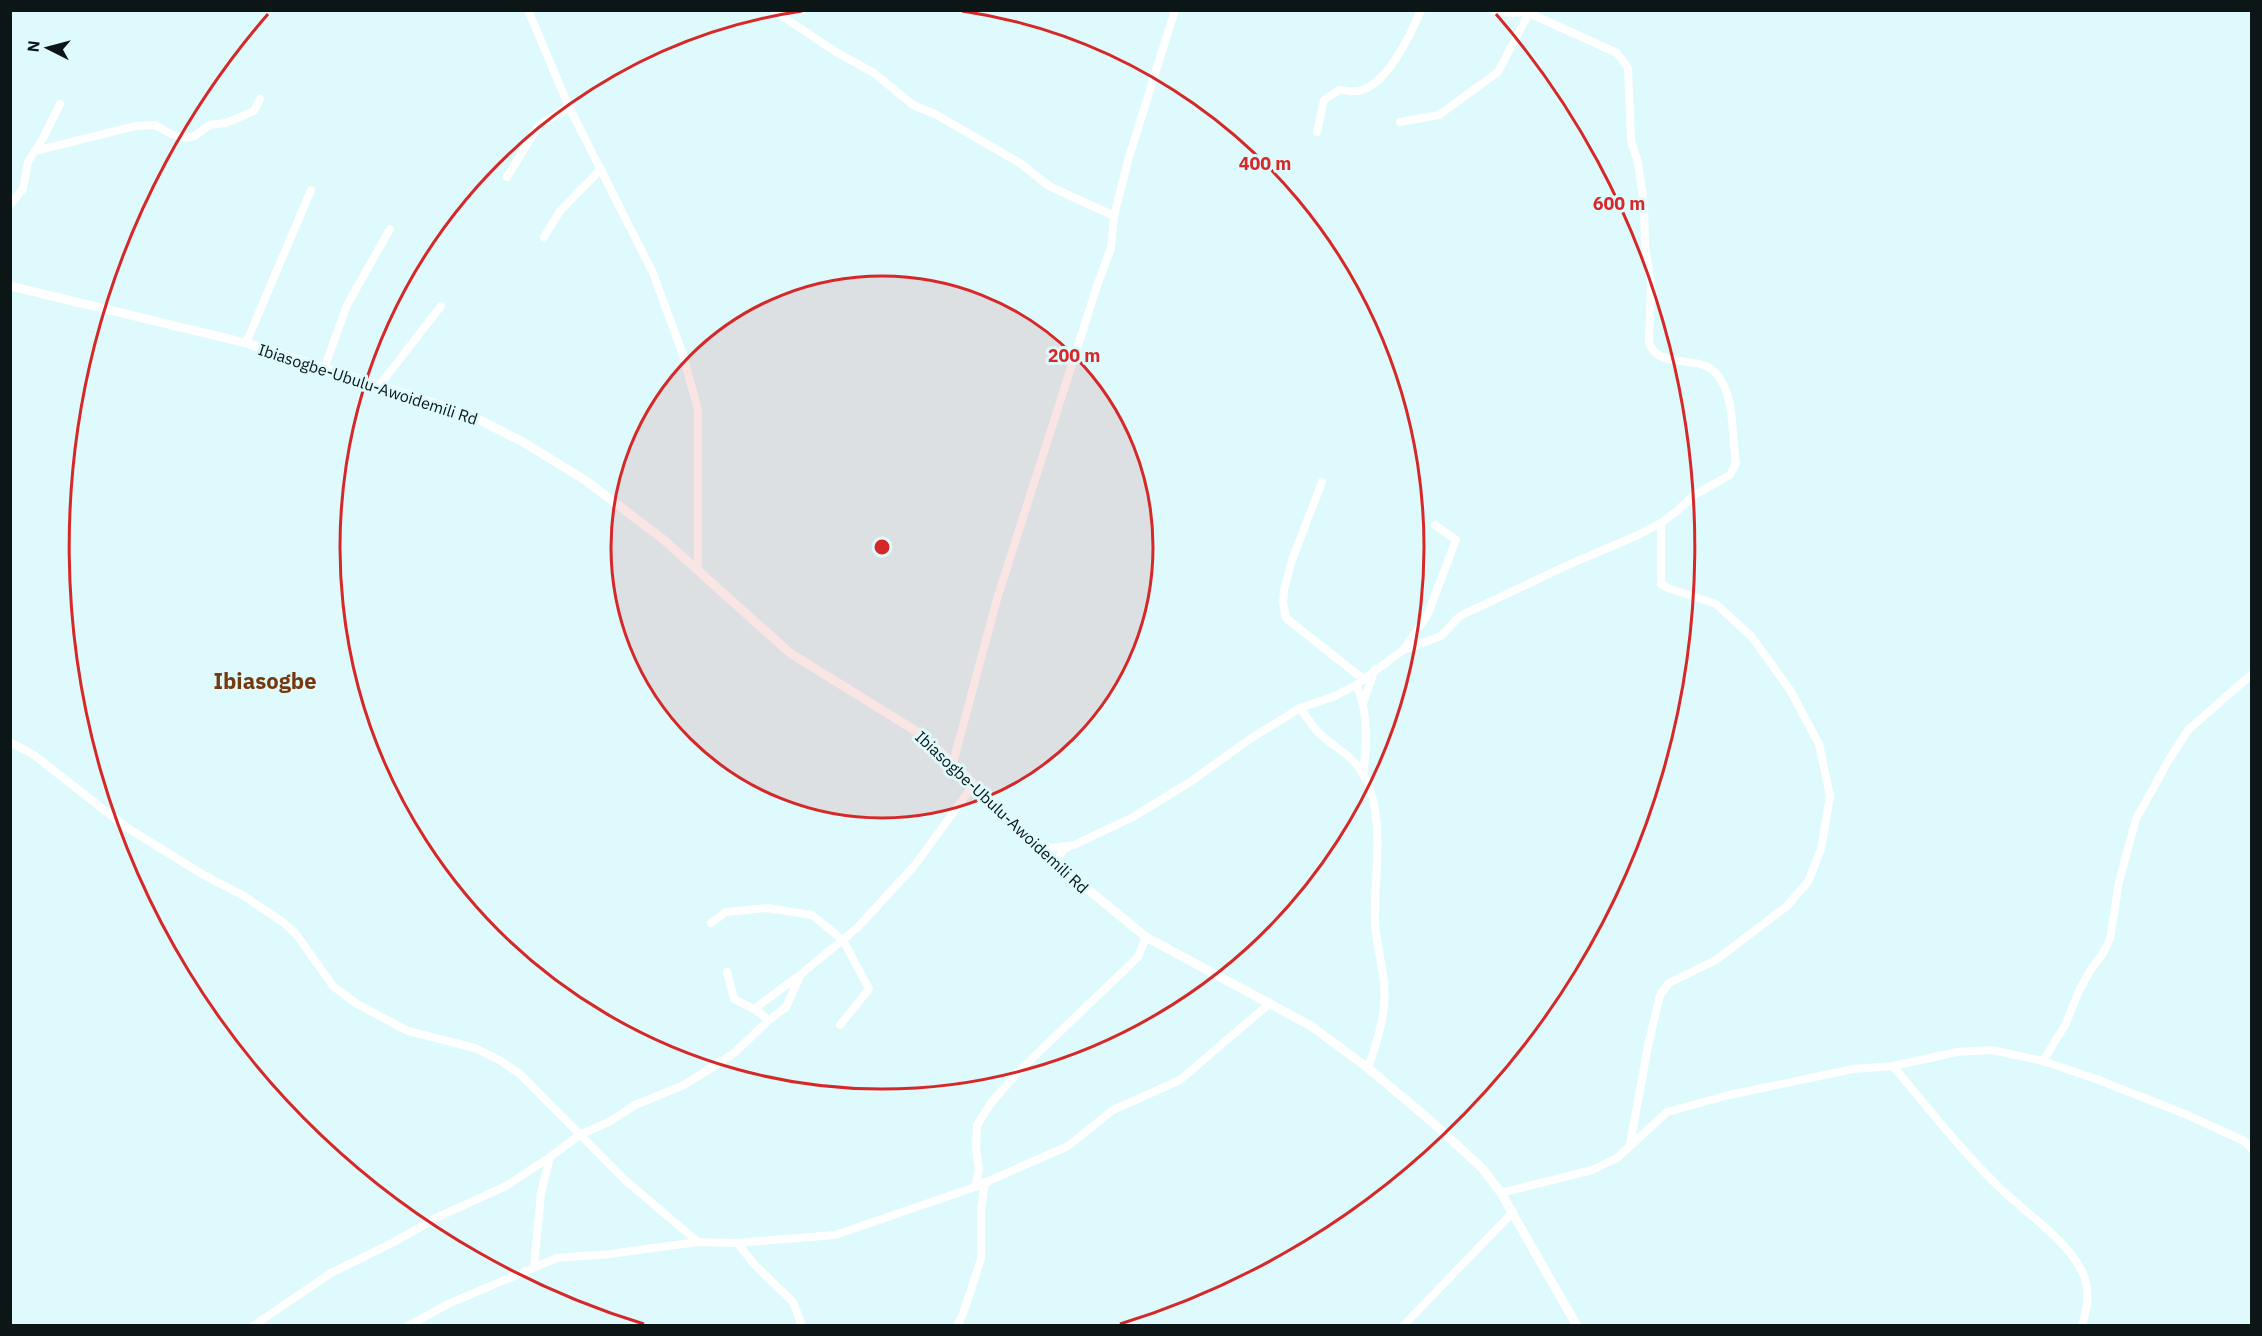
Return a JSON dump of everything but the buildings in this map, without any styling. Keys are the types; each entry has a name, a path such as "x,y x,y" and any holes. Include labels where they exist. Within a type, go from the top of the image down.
{"street":[{"path":"528,10 569,107 653,273 683,355 698,410 698,569"},
{"path":"773,10 836,52 874,73 913,105 935,114 1020,163 1049,186 1114,216"},
{"path":"953,763 997,599 1111,248 1114,216 1129,157 1175,10"},
{"path":"1317,132 1324,100 1339,90 1358,92 1370,88 1381,79 1412,32 1421,10"},
{"path":"1056,864 1063,850 1069,846 1133,817 1190,782 1250,739 1300,708 1335,696 1356,685 1403,650 1441,636 1460,616 1570,564 1636,536 1661,522 1694,495 1723,480 1734,471 1736,463 1729,401 1714,371 1706,366 1660,356 1651,349 1649,343 1650,284 1645,214 1638,164 1631,140 1629,77 1626,63 1617,53 1528,11 1509,14 1493,10"},
{"path":"1400,122 1439,116 1498,72 1528,11"},
{"path":"35,151 135,126 155,125 171,134 185,138 195,136 209,125 226,123 254,111 260,99"},
{"path":"10,205 23,189 28,162 60,104"},
{"path":"507,177 539,125 569,107"},
{"path":"544,237 560,211 601,169"},
{"path":"246,343 311,190"},
{"path":"324,369 347,305 390,229"},
{"name":"Ibiasogbe-Ubulu-Awoidemili Rd","path":"10,286 246,343 470,415 523,442 585,480 664,540 790,653 918,733 953,763 1030,842 1146,938 1311,1026 1368,1068 1432,1122 1482,1168 1501,1194 1577,1326"},
{"path":"379,386 399,357 441,306"},
{"path":"1322,482 1292,560 1282,603 1286,618 1363,679"},
{"path":"1630,1145 1660,995 1669,983 1716,960 1740,942 1786,906 1808,882 1821,849 1830,796 1819,744 1790,690 1752,637 1716,604 1661,584 1661,522"},
{"path":"1403,650 1426,615 1456,540 1435,525"},
{"path":"1363,703 1375,669"},
{"path":"2043,1061 2060,1035 2079,989 2102,956 2109,939 2119,882 2136,819 2188,730 2252,674"},
{"path":"1356,685 1363,703 1366,754 1363,774"},
{"path":"1300,708 1317,730 1352,759 1363,774 1374,800 1376,927 1384,1002 1382,1025 1368,1068"},
{"path":"10,742 34,754 126,827 202,874 244,896 284,923 296,934 333,986 346,997 408,1031 475,1048 520,1074 625,1180 698,1242"},
{"path":"754,1009 857,928 915,865 974,784"},
{"path":"1030,842 1052,848 1069,846"},
{"path":"711,923 726,912 767,908 812,915 843,940 869,989 840,1025"},
{"path":"975,1186 979,1169 976,1148 977,1125 991,1103 1018,1072 1138,957 1146,938"},
{"path":"727,972 734,999 769,1020"},
{"path":"252,1326 331,1273 438,1217 506,1186 581,1134 609,1122 635,1105 684,1085 733,1054 786,1007 801,974"},
{"path":"408,1326 450,1303 557,1258 610,1254 698,1242 737,1243 835,1235 975,1186 1068,1146 1113,1110 1180,1080 1270,1003"},
{"path":"1501,1194 1592,1170 1617,1158 1667,1112 1729,1095 1853,1069 1893,1066 1957,1052 1992,1050 2043,1061 2186,1114 2250,1146"},
{"path":"1893,1066 1998,1186 2067,1248 2084,1276 2088,1299 2082,1326"},
{"path":"534,1268 541,1193 550,1157"},
{"path":"957,1326 981,1259 981,1209 985,1182"},
{"path":"1403,1326 1513,1212"},
{"path":"737,1243 755,1265 793,1302 802,1326"}],"district":[{"name":"Ibiasogbe","path":"265,681"}]}
